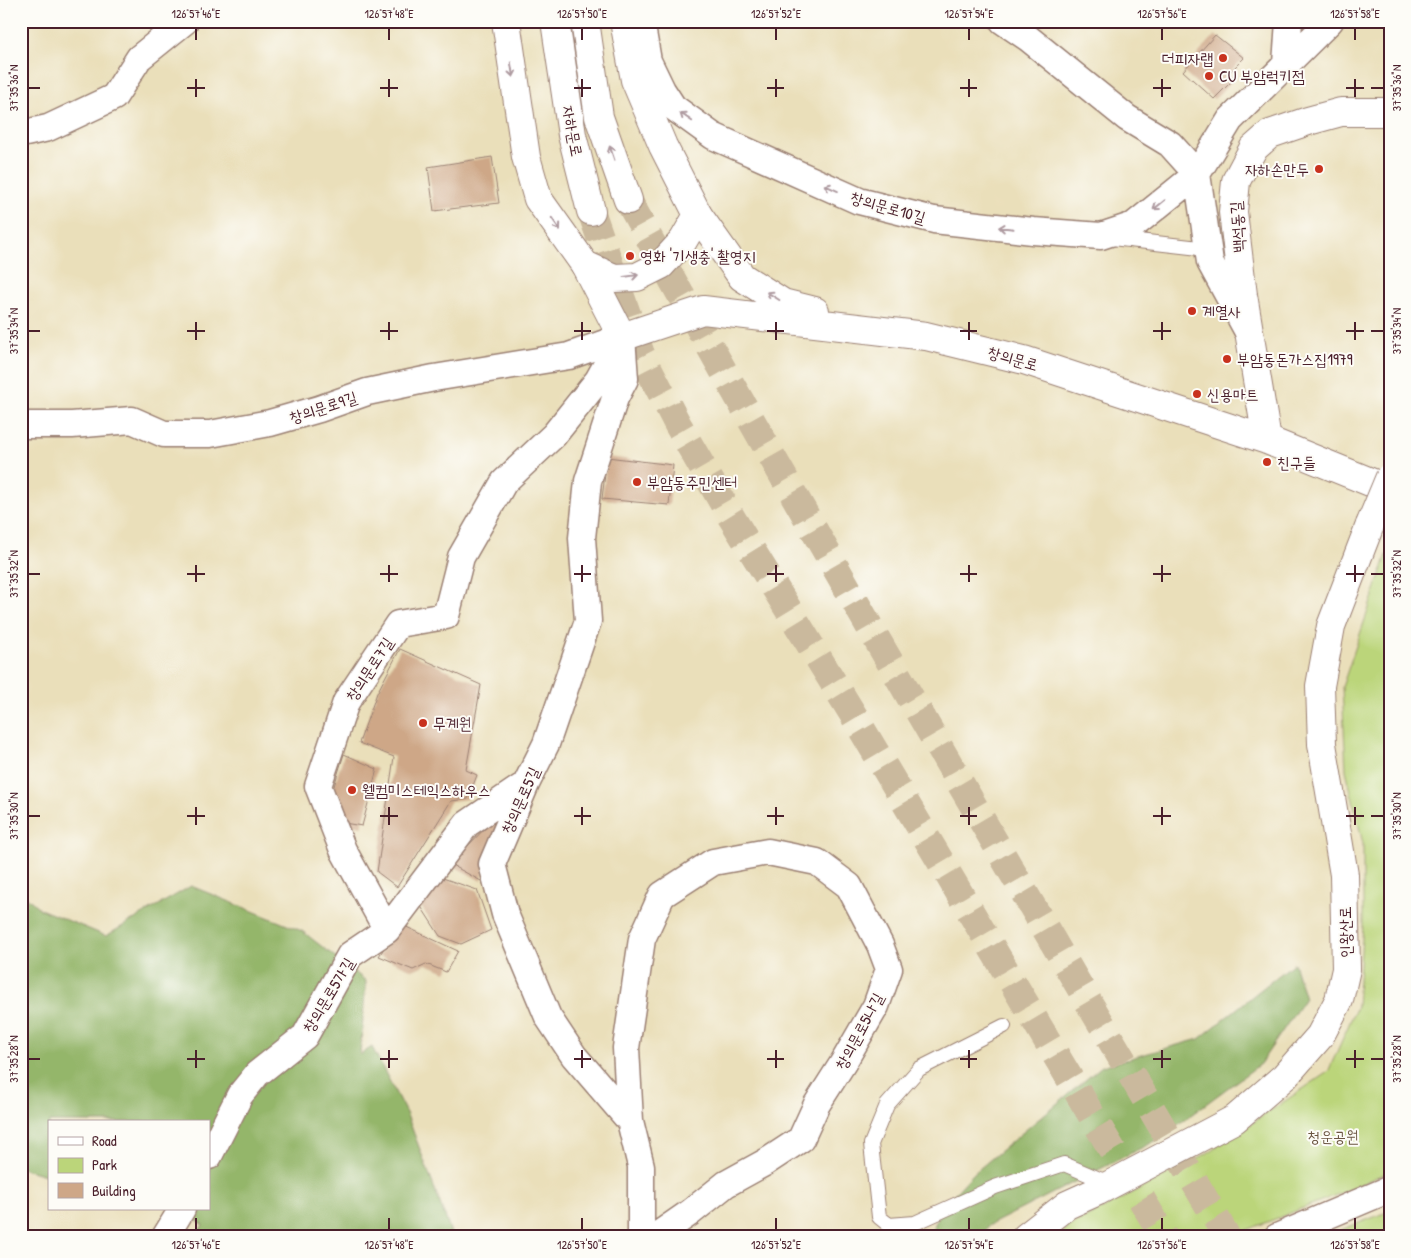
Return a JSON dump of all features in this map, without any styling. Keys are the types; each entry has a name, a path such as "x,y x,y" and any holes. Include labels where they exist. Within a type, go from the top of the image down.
{"street":[{"path":"21,134 48,128 114,97 139,58 185,21"},
{"path":"506,21 524,141 538,199 585,265 622,337"},
{"name":"자하문로","path":"555,21 572,135 591,211"},
{"name":"자하문로","path":"585,21 600,117 628,200"},
{"path":"624,21 635,80 663,146 698,215 742,277 783,303 814,310 831,326"},
{"name":"창의문로10길","path":"641,21 648,61 673,108 714,136 859,200 925,218 1033,231 1102,236 1134,224 1197,174"},
{"path":"1003,21 1028,38 1127,118 1170,144 1197,174 1230,120 1330,21"},
{"path":"1286,64 1289,21"},
{"name":"백석동길","path":"1267,440 1233,212 1236,181 1253,148 1270,134 1341,112 1390,112"},
{"name":"백석동길","path":"1197,174 1210,262 1250,335"},
{"path":"585,265 614,278 637,276 661,265 682,241 698,215"},
{"name":"창의문로","path":"622,337 703,310 926,336 1024,360 1267,440 1390,490"},
{"name":"창의문로9길","path":"21,425 72,425 132,420 164,434 210,434 270,423 319,409 367,392 568,356 622,337"},
{"name":"창의문로5길","path":"622,337 625,379 616,398 588,481 582,538 588,621 546,744 526,784 492,864 504,914 548,1017 574,1056 630,1121 641,1166 641,1237"},
{"name":"창의문로7길","path":"387,930 343,850 318,786 346,702 398,624 446,616 461,557 504,482 554,435 598,380 622,337"},
{"name":"인왕산로","path":"1026,1237 1067,1205 1235,1119 1285,1076 1320,1036 1339,1000 1346,969 1344,875 1322,744 1320,686 1331,626 1390,476"},
{"name":"창의문로5가길","path":"210,1154 240,1095 257,1074 305,1036 350,955 387,930 467,824 526,784"},
{"name":"창의문로5나길","path":"630,1121 626,1048 642,939 662,895 714,862 768,852 817,862 849,886 880,945 889,969 876,1006 817,1104 802,1139 726,1184 691,1212 655,1237"},
{"path":"1277,1237 1390,1188"},
{"path":"165,1237 181,1210"}],"lane":[{"path":"1102,236 1208,249"},
{"path":"1004,1026 919,1069 887,1105 871,1144 879,1217 889,1226 916,1223 995,1187 1064,1164 1111,1184"}],"green space":[{"name":"청운공원","path":"1390,546 1390,1171 1339,1194 1229,1237 1058,1237 1068,1227 1206,1154 1328,1072 1357,1006 1363,925 1363,844 1346,770 1342,687"},
{"path":"191,886 302,931 366,981 360,1055 372,1047 407,1115 451,1237 197,1237 203,1225 187,1210 210,1210 210,1120 48,1120 48,1176 21,1168 21,892 40,909 106,936"},
{"path":"1294,963 1305,998 1260,1064 1157,1140 988,1226 981,1237 929,1237 944,1205 973,1174 1102,1066 1199,1039"},
{"path":"1390,1211 1390,1237 1323,1237 1325,1236"}],"building":[{"path":"1215,35 1244,58 1228,74 1234,79 1214,99 1183,71"},
{"path":"492,157 499,203 434,211 428,167"},
{"path":"607,457 673,465 669,505 602,499"},
{"path":"400,649 481,685 466,770 477,775 468,799 451,801 397,887 377,872 394,757 359,743 377,693"},
{"path":"344,754 377,769 362,826 338,822 331,796"},
{"path":"507,806 481,881 450,864"},
{"path":"440,877 477,890 491,930 461,944 440,936 420,905"},
{"path":"400,924 458,951 446,972 426,964 413,970 379,956"}],"tunnel":[{"path":"628,200 849,591 1227,1237"},
{"path":"591,211 641,354 678,425 730,515 854,716 1164,1237"}],"place":[{"name":"더피자랩","path":"1223,58"},
{"name":"CU 부암럭키점","path":"1209,76"},
{"name":"자하손만두","path":"1319,169"},
{"name":"영화 '기생충' 촬영지","path":"630,256"},
{"name":"계열사","path":"1192,311"},
{"name":"부암동돈가스집1979","path":"1227,359"},
{"name":"신용마트","path":"1197,394"},
{"name":"친구들","path":"1267,462"},
{"name":"부암동주민센터","path":"637,482"},
{"name":"무계원","path":"423,723"},
{"name":"웰컴미스테익스하우스","path":"352,790"}]}
